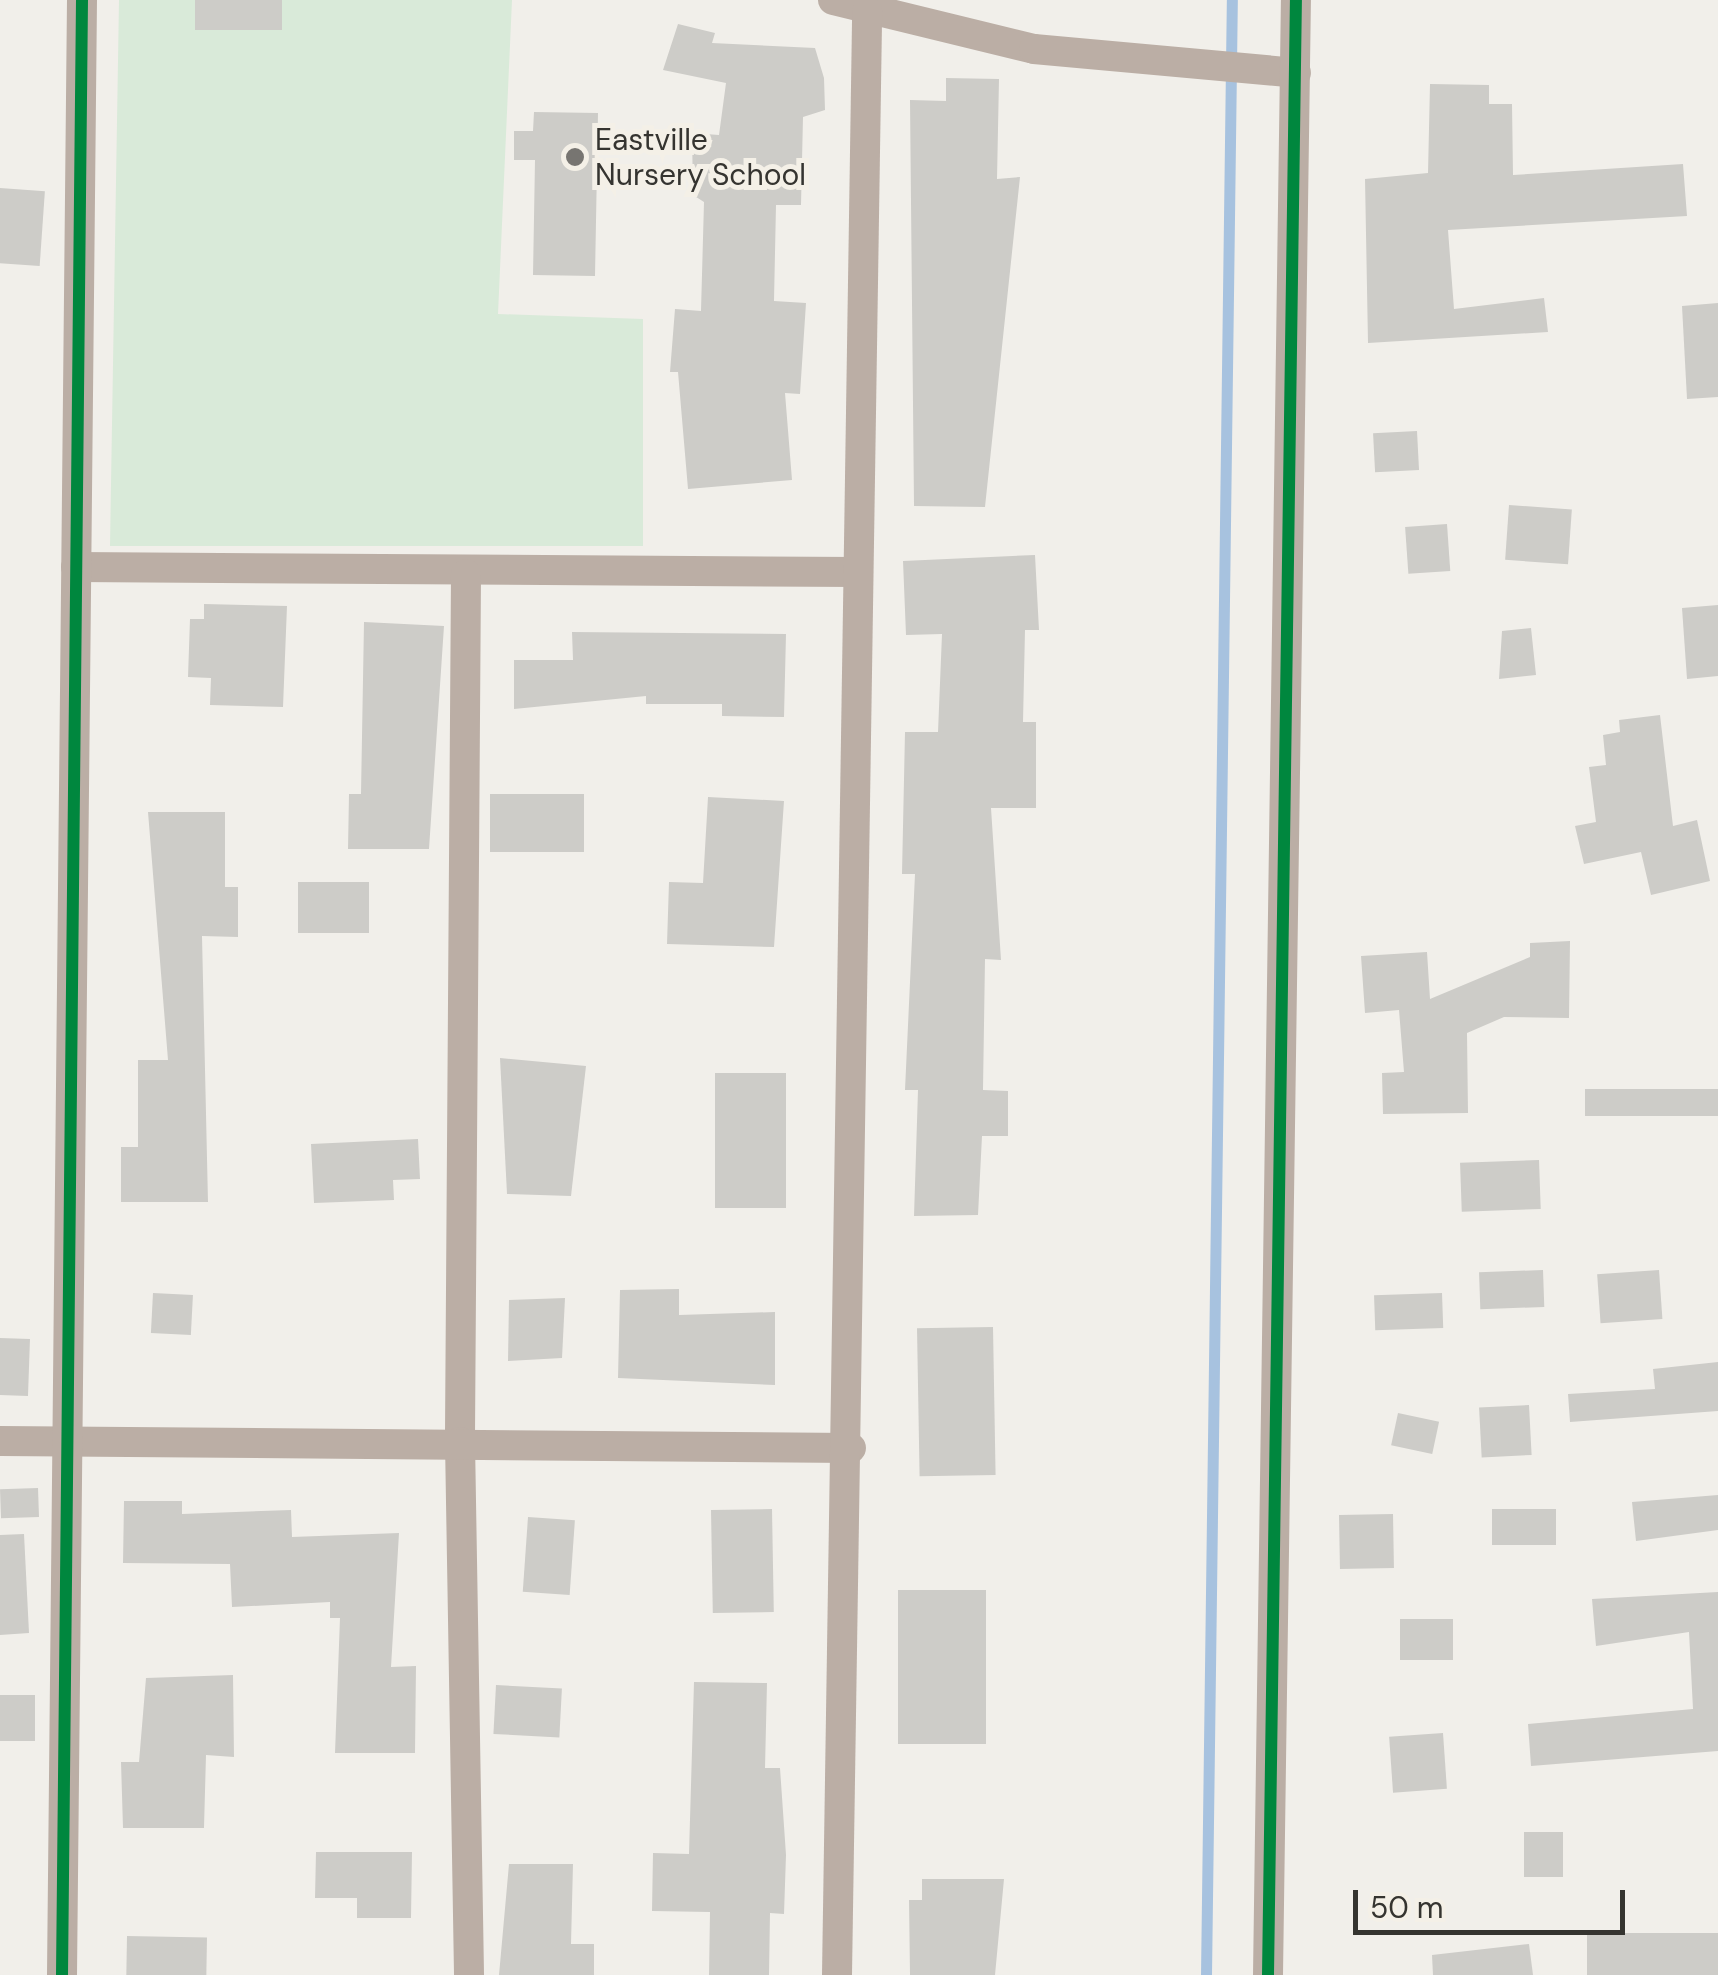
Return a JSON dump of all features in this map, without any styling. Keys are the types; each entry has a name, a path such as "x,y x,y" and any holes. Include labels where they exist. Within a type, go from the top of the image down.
{"street":[{"path":"62,1975 62,1443 82,0"},
{"path":"834,0 1034,50 1285,72"},
{"path":"1268,1975 1285,72 1296,0"},
{"path":"837,1975 851,1448 867,11"},
{"path":"76,567 466,574 858,572"},
{"path":"466,574 460,1442 470,1975"},
{"path":"0,1441 851,1448"}],"green space":[{"path":"119,0 512,0 498,314 643,319 643,546 110,546"}],"building":[{"path":"195,0 282,0 282,30 195,30"},
{"path":"678,24 715,33 712,43 815,48 824,78 825,110 803,117 801,205 776,205 774,301 806,303 800,394 785,393 792,480 688,489 678,372 670,372 675,309 701,311 704,202 693,195 692,133 719,135 726,83 663,70"},
{"path":"946,78 999,79 997,179 1020,177 985,507 914,506 910,100 946,101"},
{"path":"1430,84 1489,85 1489,104 1512,104 1513,175 1683,164 1687,216 1448,230 1454,309 1544,298 1548,332 1368,343 1365,179 1428,173"},
{"path":"534,112 598,113 595,276 533,275 535,160 514,160 514,131 533,131"},
{"path":"0,188 45,191 40,266 0,263"},
{"path":"1718,303 1718,397 1687,399 1682,306"},
{"path":"1417,431 1419,470 1375,472 1373,433"},
{"path":"1509,505 1572,509 1568,564 1505,560"},
{"path":"1447,524 1450,571 1408,574 1405,527"},
{"path":"1035,555 1039,630 1025,630 1023,722 1036,722 1036,808 991,808 1001,960 985,959 983,1090 1008,1091 1008,1136 982,1136 978,1215 914,1216 918,1090 905,1090 915,874 902,874 905,732 938,732 942,634 906,635 903,561"},
{"path":"204,604 287,606 283,707 210,705 211,678 188,677 190,619 204,619"},
{"path":"1718,605 1718,676 1687,679 1682,608"},
{"path":"364,622 444,626 429,849 348,849 349,794 361,794"},
{"path":"1531,628 1536,675 1499,679 1502,631"},
{"path":"572,632 786,634 784,717 722,716 722,704 646,704 646,696 514,709 514,660 573,660"},
{"path":"1660,715 1673,826 1697,820 1710,881 1651,895 1641,852 1584,864 1575,826 1596,822 1589,767 1606,765 1603,735 1620,732 1619,720"},
{"path":"490,794 584,794 584,852 490,852"},
{"path":"708,797 784,801 774,947 667,944 669,882 703,883"},
{"path":"148,812 225,812 225,887 238,887 238,937 202,936 208,1202 121,1202 121,1147 138,1147 138,1060 168,1060"},
{"path":"298,882 369,882 369,933 298,933"},
{"path":"1570,941 1569,1018 1504,1017 1467,1033 1468,1113 1383,1114 1382,1073 1404,1072 1399,1010 1365,1013 1361,956 1427,952 1430,999 1530,957 1530,943"},
{"path":"500,1058 586,1066 571,1196 507,1194"},
{"path":"715,1073 786,1073 786,1208 715,1208"},
{"path":"1585,1089 1718,1089 1718,1116 1585,1116"},
{"path":"418,1139 420,1179 393,1180 394,1200 314,1203 311,1144"},
{"path":"1539,1160 1541,1209 1462,1212 1460,1163"},
{"path":"1543,1270 1544,1307 1480,1309 1479,1272"},
{"path":"1659,1270 1662,1319 1601,1323 1597,1274"},
{"path":"679,1289 679,1315 775,1312 775,1385 618,1378 620,1290"},
{"path":"153,1293 193,1295 191,1335 151,1333"},
{"path":"1442,1293 1443,1328 1375,1330 1374,1295"},
{"path":"565,1298 562,1358 508,1361 509,1300"},
{"path":"993,1327 996,1475 920,1476 917,1328"},
{"path":"0,1338 30,1339 28,1396 0,1395"},
{"path":"1718,1362 1718,1411 1570,1422 1568,1394 1655,1389 1653,1369"},
{"path":"1529,1405 1532,1455 1482,1458 1479,1408"},
{"path":"1398,1413 1439,1422 1432,1454 1391,1445"},
{"path":"38,1488 39,1517 1,1518 0,1489"},
{"path":"1718,1495 1718,1530 1636,1541 1632,1502"},
{"path":"124,1501 182,1501 182,1514 291,1510 292,1537 399,1533 391,1667 416,1666 415,1753 335,1753 340,1618 330,1618 330,1602 232,1607 230,1564 123,1563"},
{"path":"772,1509 774,1612 713,1613 711,1510"},
{"path":"1492,1509 1556,1509 1556,1545 1492,1545"},
{"path":"1393,1514 1394,1568 1340,1569 1339,1515"},
{"path":"528,1517 575,1520 570,1595 523,1592"},
{"path":"24,1534 29,1633 0,1635 0,1535"},
{"path":"898,1590 986,1590 986,1744 898,1744"},
{"path":"1718,1592 1718,1751 1531,1766 1528,1724 1693,1709 1689,1632 1596,1646 1592,1599"},
{"path":"1400,1619 1453,1619 1453,1660 1400,1660"},
{"path":"233,1675 234,1757 206,1755 204,1828 123,1828 121,1762 139,1762 146,1678"},
{"path":"694,1682 767,1683 765,1768 780,1768 786,1855 784,1914 770,1913 769,1975 709,1975 710,1912 652,1911 653,1853 689,1854"},
{"path":"496,1685 562,1688 559,1737 493,1734"},
{"path":"0,1695 35,1695 35,1741 0,1741"},
{"path":"1443,1733 1447,1789 1393,1793 1389,1737"},
{"path":"1524,1832 1563,1832 1563,1877 1524,1877"},
{"path":"316,1852 412,1852 411,1918 357,1918 357,1898 315,1898"},
{"path":"509,1864 573,1864 571,1944 594,1944 594,1975 499,1975"},
{"path":"922,1879 1004,1879 995,1975 910,1975 909,1900 922,1900"},
{"path":"1587,1933 1718,1933 1718,1975 1587,1975"},
{"path":"127,1936 207,1937 206,1975 126,1975"},
{"path":"1529,1944 1533,1975 1433,1975 1432,1955"}],"waterway":[{"path":"1206,1975 1232,0"}],"cycle path":[{"path":"62,1975 82,0"},
{"path":"1268,1975 1296,0"}],"place":[{"name":"Eastville Nursery School","path":"575,157"}]}
